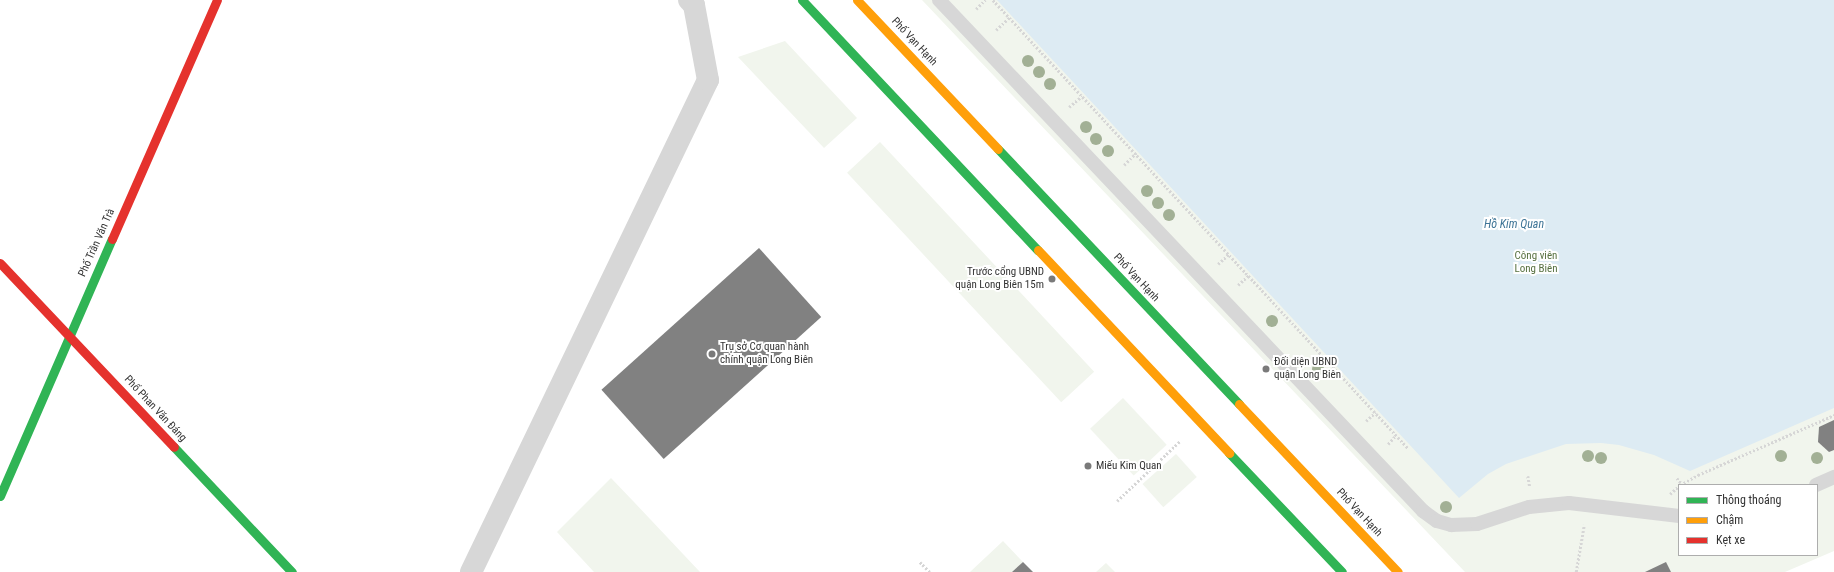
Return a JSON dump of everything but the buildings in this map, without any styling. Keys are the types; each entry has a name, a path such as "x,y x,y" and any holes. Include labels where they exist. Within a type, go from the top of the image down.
{"street":[{"name":"Phố Trần Văn Trà","path":"0,496 217,0"},
{"path":"471,572 708,80 694,5 689,0"},
{"path":"802,0 1342,572"},
{"name":"Phố Vạn Hạnh","path":"857,0 1398,572"},
{"name":"Phố Phan Văn Đáng","path":"0,263 292,572"}],"lane":[{"path":"939,0 1423,511 1437,521 1465,526 1488,521 1529,507 1569,503 1589,504 1678,516"},
{"path":"1818,484 1834,477"}],"path":[{"path":"993,0 1408,448"},
{"path":"1677,478 1681,484 1834,415"},
{"path":"1117,501 1181,440"},
{"path":"1576,572 1589,504"},
{"path":"920,562 930,572"}],"green space":[{"name":"Hồ Kim Quan","path":"922,0 1834,0 1834,551 1785,572 1465,572"},
{"path":"785,41 857,118 824,148 738,57"},
{"path":"880,142 1094,372 1061,402 847,173"},
{"path":"1123,398 1167,445 1134,475 1090,429"},
{"path":"1176,454 1197,477 1163,507 1143,484"},
{"path":"611,478 700,572 594,572 557,532"},
{"path":"1003,541 1023,562 1012,572 970,572"},
{"path":"1106,563 1115,572 1096,572"}],"water":[{"name":"Hồ Kim Quan","path":"997,0 1834,0 1834,408 1690,471 1654,455 1619,445 1601,443 1566,444 1506,464 1488,474 1459,498"}],"traffic: fast":[{"path":"802,0 1038,250"},
{"path":"998,149 1239,404"},
{"path":"0,496 112,239"},
{"path":"174,447 292,572"},
{"path":"1229,453 1342,572"}],"traffic: slow":[{"path":"857,0 998,149"},
{"path":"1038,250 1229,453"},
{"path":"1239,404 1398,572"}],"traffic: jam":[{"path":"112,239 217,0"},
{"path":"0,263 174,447"}],"place":[{"name":"Trước cổng UBND quận Long Biên 15m","path":"1052,279"},
{"name":"Trụ sở Cơ quan hành chính quận Long Biên","path":"712,354"},
{"name":"Đối diện UBND quận Long Biên","path":"1266,369"},
{"name":"Miếu Kim Quan","path":"1088,466"}],"park label":[{"name":"Công viên Long Biên","path":"1536,263"}]}
